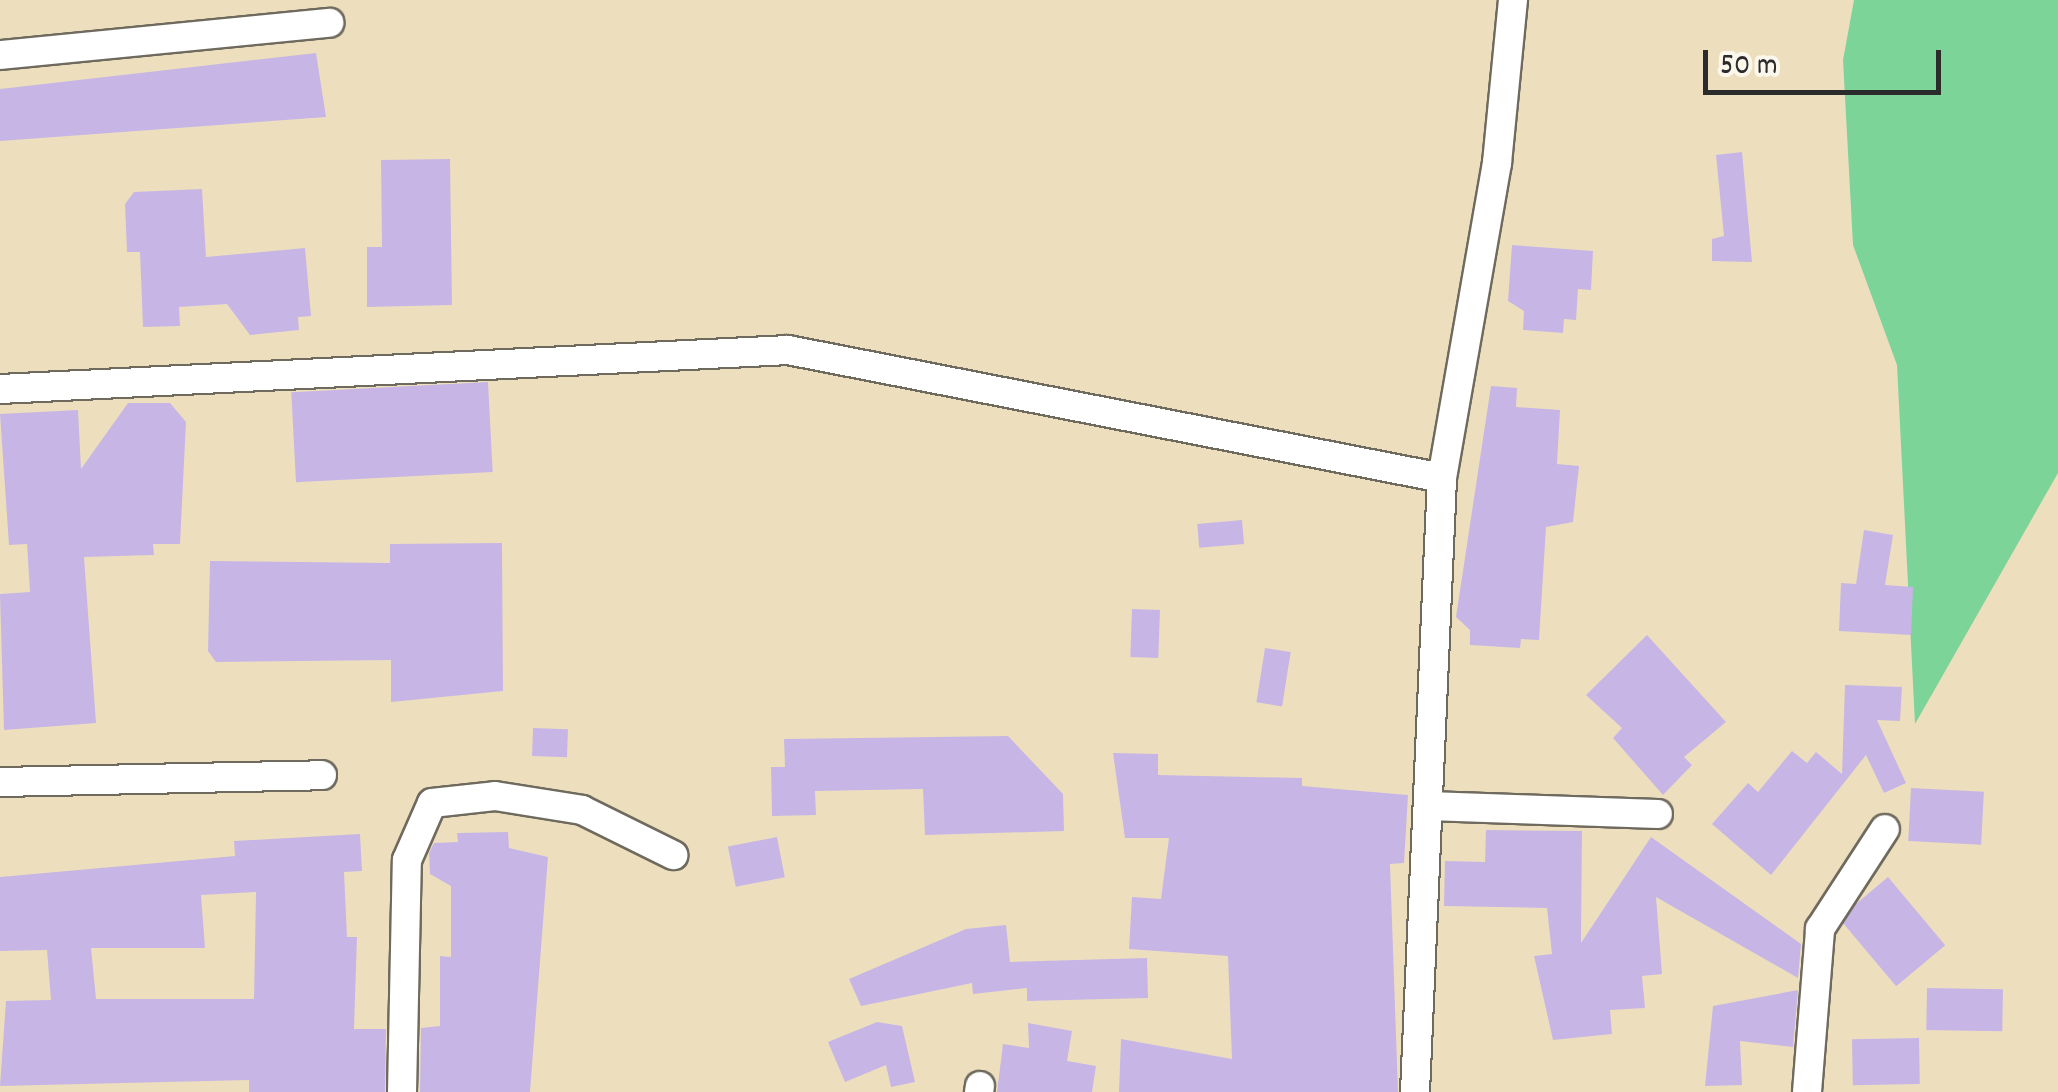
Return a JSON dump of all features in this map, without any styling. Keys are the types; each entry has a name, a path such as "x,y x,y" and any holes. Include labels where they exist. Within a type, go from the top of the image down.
{"street":[{"path":"1415,1092 1442,478 1497,163 1513,0"},
{"path":"0,55 329,24"},
{"path":"0,389 788,350 1442,478"},
{"path":"0,782 322,776"},
{"path":"402,1092 407,860 432,803 495,796 582,810 674,855"},
{"path":"1428,806 1658,814"},
{"path":"1808,1092 1820,929 1886,828"}],"green space":[{"path":"1854,0 2058,0 2058,473 1915,724 1897,365 1853,245 1843,60"}],"building":[{"path":"316,53 326,117 0,141 0,89"},
{"path":"1742,152 1752,262 1712,261 1712,239 1724,236 1716,155"},
{"path":"450,159 452,305 367,307 367,247 382,247 381,160"},
{"path":"202,189 206,257 305,248 311,316 298,317 299,330 250,335 227,304 179,307 180,326 143,327 140,252 127,252 125,204 134,192"},
{"path":"1512,245 1593,251 1591,290 1578,289 1576,320 1564,319 1563,333 1523,330 1524,311 1508,301"},
{"path":"488,382 493,472 296,482 291,392"},
{"path":"1491,386 1517,388 1516,407 1560,410 1557,464 1579,466 1573,522 1546,527 1539,640 1521,639 1520,648 1470,645 1470,630 1456,617"},
{"path":"128,403 170,403 186,422 180,544 153,544 154,555 84,557 96,723 4,730 0,594 30,592 27,544 9,545 0,414 78,410 81,469"},
{"path":"1242,520 1244,544 1199,548 1197,524"},
{"path":"1864,530 1893,535 1885,585 1913,587 1911,635 1839,631 1841,583 1856,584"},
{"path":"502,543 503,691 391,702 391,660 216,662 208,651 210,561 390,563 390,544"},
{"path":"1132,609 1160,610 1158,658 1130,657"},
{"path":"1647,635 1726,722 1684,757 1692,765 1663,795 1613,738 1622,728 1586,695"},
{"path":"1265,648 1291,652 1282,706 1256,702"},
{"path":"1845,685 1902,687 1900,721 1877,720 1906,783 1884,793 1866,755 1771,875 1712,824 1748,783 1758,792 1792,751 1807,763 1816,752 1842,774"},
{"path":"533,728 568,729 567,757 532,756"},
{"path":"1008,736 1063,794 1064,831 925,835 923,789 815,791 816,815 772,816 771,767 785,767 784,739"},
{"path":"1113,753 1158,754 1158,775 1302,778 1302,786 1408,795 1404,863 1390,864 1398,1092 1119,1092 1121,1039 1232,1059 1228,956 1129,949 1132,897 1161,899 1169,838 1125,838"},
{"path":"1911,788 1984,792 1981,845 1908,841"},
{"path":"1486,830 1582,831 1581,943 1651,837 1801,944 1798,978 1656,897 1662,974 1642,976 1645,1008 1610,1010 1612,1034 1553,1040 1534,956 1552,954 1547,908 1444,906 1445,861 1485,862"},
{"path":"508,832 509,848 548,857 530,1092 420,1092 421,1028 440,1026 440,956 451,957 451,886 430,874 429,853 434,843 458,842 457,833"},
{"path":"360,834 362,871 344,872 347,937 357,937 354,1029 386,1029 385,1092 249,1092 249,1080 0,1086 6,1001 51,1000 47,950 0,951 0,877 235,856 234,841","holes":["256,892 254,999 96,999 91,948 205,948 201,895"]},
{"path":"777,837 785,877 736,887 728,847"},
{"path":"1888,877 1945,945 1896,986 1839,918"},
{"path":"1006,925 1010,962 1147,958 1148,998 1027,1001 1027,988 973,994 972,983 861,1006 849,979 966,929"},
{"path":"1927,988 2003,989 2002,1031 1926,1030"},
{"path":"1798,990 1793,1047 1740,1041 1742,1085 1705,1086 1713,1006"},
{"path":"877,1022 902,1026 915,1082 891,1087 886,1065 845,1082 828,1042"},
{"path":"1028,1023 1072,1031 1067,1061 1096,1066 1092,1092 997,1092 1003,1044 1029,1048"},
{"path":"1919,1038 1920,1084 1853,1085 1852,1039"}]}
